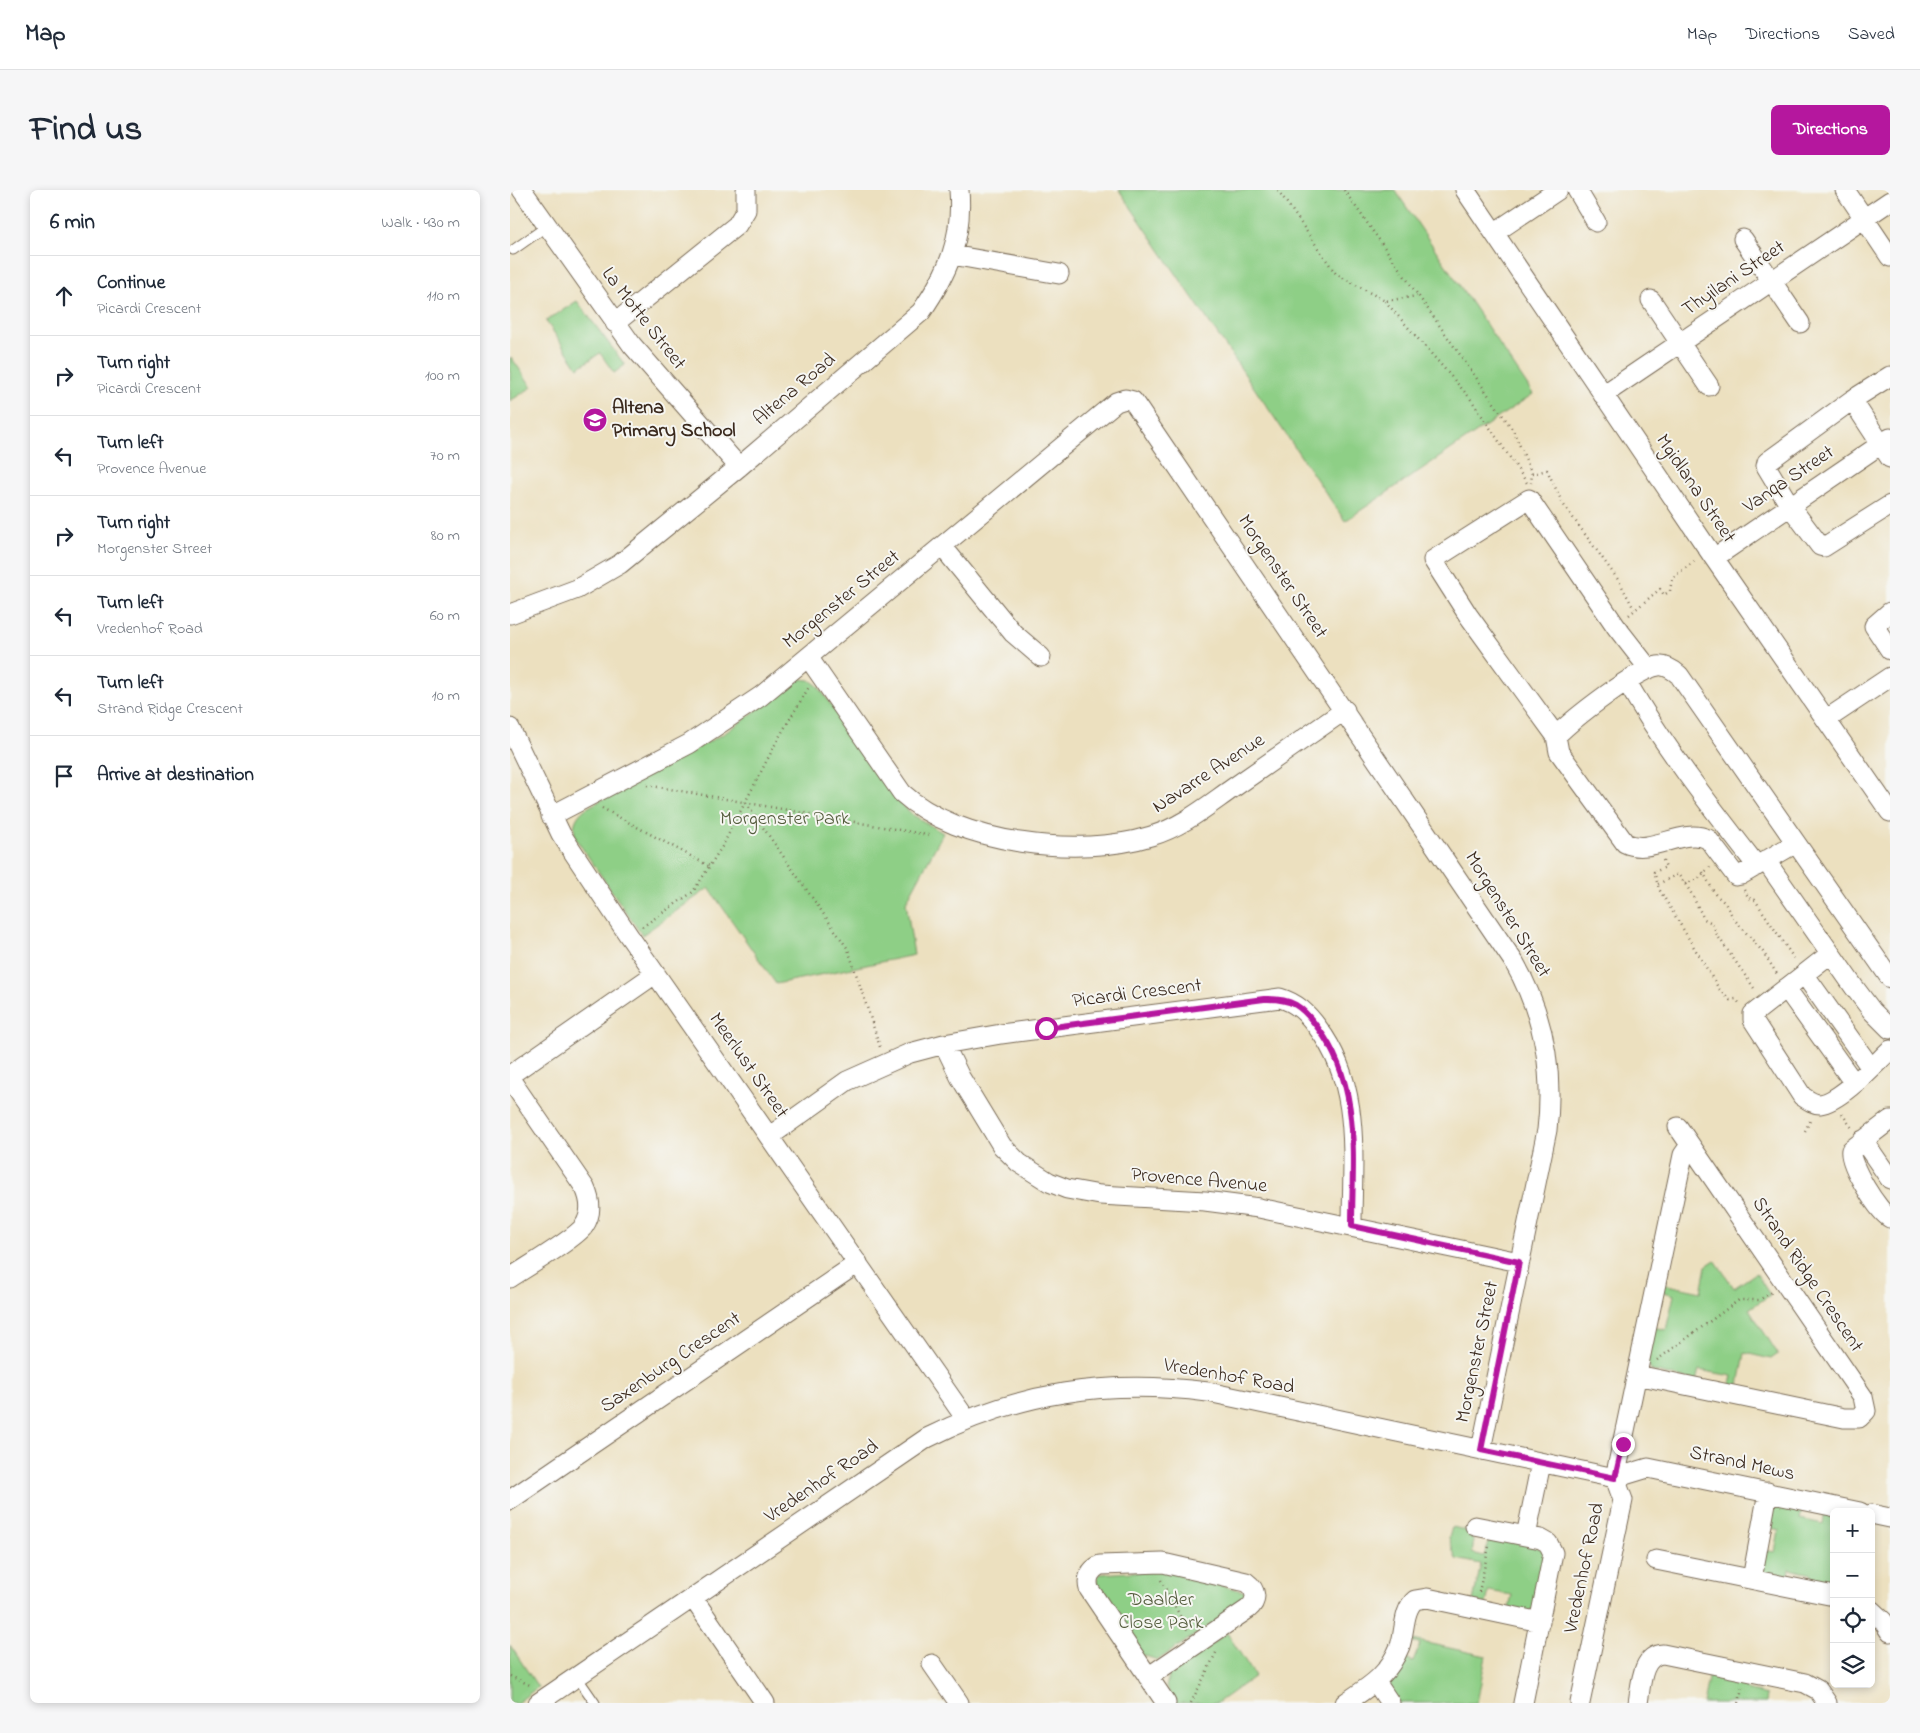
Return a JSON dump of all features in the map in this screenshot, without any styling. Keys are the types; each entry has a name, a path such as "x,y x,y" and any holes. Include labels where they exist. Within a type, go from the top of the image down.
{"street":[{"name":"La Motte Street","path":"522,190 615,323 656,374 739,467"},
{"path":"615,323 737,225 746,210 746,190"},
{"name":"Altena Road","path":"510,614 561,596 606,573 650,541 921,312 941,283 952,255 959,223 959,190"},
{"name":"Mgidlana Street","path":"1465,190 1714,558 1828,719 1890,812"},
{"path":"1494,233 1558,190"},
{"path":"1577,190 1596,222"},
{"path":"1844,190 1890,257"},
{"name":"Thyilani Street","path":"1604,395 1890,201"},
{"path":"1743,239 1800,323"},
{"path":"952,255 1058,274"},
{"path":"1651,300 1709,386"},
{"path":"1890,376 1852,400 1767,462 1767,471 1818,545 1824,547 1890,505"},
{"name":"Morgenster Street","path":"551,816 689,744 761,696 1116,402 1130,400 1136,403 1514,962 1533,1000 1540,1019 1549,1063 1550,1108 1543,1153 1481,1450"},
{"path":"1852,400 1887,447"},
{"name":"Vanqa Street","path":"1714,558 1790,506 1887,447"},
{"path":"1649,669 1617,628 1529,500 1432,560 1468,615 1556,736 1559,752 1625,843 1635,848 1676,838 1702,836 1708,839 1736,876 1762,864 1796,843"},
{"path":"942,546 1013,633 1041,657"},
{"path":"1890,612 1874,626 1890,650"},
{"name":"Navarre Avenue","path":"808,658 902,793 931,816 955,826 992,837 1026,844 1114,843 1152,836 1185,821 1345,710"},
{"path":"1556,736 1627,682 1649,669 1658,666 1665,667 1678,675 1890,978"},
{"path":"1828,719 1890,677"},
{"path":"1627,682 1696,788 1762,864 1872,1011 1890,1028"},
{"name":"Meerlust Street","path":"510,728 561,834 655,974 966,1419"},
{"path":"1830,954 1758,1011 1802,1096 1810,1102 1819,1104 1826,1102 1854,1083 1890,1050"},
{"path":"510,1278 580,1231 588,1218 590,1203 585,1188 510,1077 655,974"},
{"path":"1804,974 1872,1068"},
{"path":"1786,988 1854,1083"},
{"name":"Picardi Crescent","path":"770,1136 848,1081 885,1063 944,1044 1001,1034 1280,998 1291,1002 1309,1015 1338,1059 1348,1088 1352,1117 1352,1226"},
{"name":"Provence Avenue","path":"944,1044 970,1094 1002,1146 1019,1163 1049,1182 1067,1189 1100,1195 1205,1201 1259,1208 1519,1262"},
{"name":"Strand Ridge Crescent","path":"1637,1375 1844,1418 1862,1417 1866,1411 1865,1400 1678,1127"},
{"path":"1887,1128 1863,1140 1851,1150 1851,1162 1883,1212 1890,1218"},
{"path":"1863,1140 1890,1178"},
{"path":"1615,1478 1683,1155 1690,1145"},
{"name":"Saxenburg Crescent","path":"510,1500 858,1262"},
{"name":"Vredenhof Road","path":"543,1700 927,1438 966,1419 1019,1401 1078,1389 1167,1387 1208,1392 1615,1478 1623,1500 1580,1703"},
{"path":"1526,1536 1541,1463"},
{"name":"Strand Mews","path":"1615,1478 1648,1468 1842,1508"},
{"path":"1752,1579 1768,1492"},
{"path":"1875,1515 1890,1518"},
{"path":"1484,1528 1545,1541 1553,1553 1523,1703"},
{"path":"1656,1560 1830,1595"},
{"path":"1148,1677 1252,1605 1255,1594 1251,1585 1173,1565 1153,1563 1100,1565 1092,1570 1088,1580 1089,1589 1148,1677 1166,1703"},
{"path":"693,1598 765,1703"},
{"path":"1345,1703 1383,1676 1400,1646 1409,1607 1416,1600 1427,1598 1540,1622"},
{"path":"1638,1703 1648,1660 1653,1656 1663,1654 1805,1683 1818,1690 1827,1703"},
{"path":"932,1664 959,1703"},
{"path":"1376,1682 1390,1703"}],"lane":[{"path":"513,250 547,226"},
{"path":"577,1677 595,1703"}],"path":[{"path":"1278,190 1336,274 1385,301 1470,398 1531,488 1532,474 1514,430 1417,296 1344,190"},
{"path":"1385,301 1417,296"},
{"path":"1532,474 1547,470 1563,504 1619,581 1634,610"},
{"path":"1617,628 1634,610 1660,589 1664,595 1670,590 1672,578 1698,558 1714,558"},
{"path":"629,936 693,892 710,866 811,684 822,677"},
{"path":"632,774 641,784 928,835 955,826"},
{"path":"585,799 710,866"},
{"path":"745,802 848,949 885,1063"},
{"path":"1655,844 1666,867 1654,872 1658,884 1719,988 1730,1000 1736,999 1758,1011"},
{"path":"1685,884 1699,878 1703,872 1722,858"},
{"path":"1703,872 1710,888 1725,903 1734,919 1763,952 1786,988"},
{"path":"1658,884 1678,874 1704,919 1712,923 1717,935 1747,975 1758,1011"},
{"path":"1736,876 1749,898 1755,900 1804,974"},
{"path":"1826,1102 1839,1109 1863,1140"},
{"path":"1637,1375 1739,1300 1759,1300 1775,1291 1783,1280"},
{"path":"1475,1608 1484,1528"},
{"path":"1153,1563 1195,1645"},
{"path":"1191,1703 1217,1652 1222,1627"},
{"path":"510,1676 533,1687 543,1700"}],"green space":[{"path":"1119,190 1395,190 1533,394 1345,521"},
{"path":"577,301 625,365 614,373 600,353 578,368 546,321"},
{"path":"510,358 532,387 510,401"},
{"name":"Morgenster Park","path":"800,679 810,680 818,686 896,799 913,815 943,833 906,902 914,955 776,984 709,888 642,935 576,839 574,826 579,815 585,809 725,733"},
{"path":"1715,1260 1734,1288 1756,1273 1770,1295 1749,1309 1778,1354 1771,1359 1745,1353 1738,1390 1729,1388 1732,1376 1699,1370 1696,1381 1652,1371 1647,1363 1653,1327 1666,1330 1674,1295 1661,1291 1663,1284 1701,1292 1706,1266"},
{"path":"1779,1504 1803,1507 1800,1519 1823,1524 1825,1511 1830,1512 1830,1590 1810,1586 1812,1574 1789,1569 1786,1581 1762,1572 1763,1550 1775,1552 1779,1530 1768,1527 1772,1509"},
{"path":"1452,1527 1470,1534 1473,1542 1472,1553 1484,1556 1489,1542 1497,1537 1546,1550 1535,1607 1528,1612 1509,1609 1512,1595 1489,1591 1486,1604 1473,1601 1481,1564 1456,1559 1449,1538"},
{"name":"Daalder Close Park","path":"1164,1570 1246,1592 1247,1600 1158,1660 1142,1655 1097,1591 1097,1577 1100,1574"},
{"path":"1227,1633 1255,1676 1217,1703 1174,1703 1166,1686 1170,1673"},
{"path":"1408,1639 1486,1656 1477,1703 1398,1703 1389,1680 1401,1657 1413,1662 1420,1645"},
{"path":"510,1645 538,1687 517,1703 510,1703"},
{"path":"1710,1669 1749,1677 1746,1690 1767,1695 1766,1703 1703,1703"}],"place":[{"name":"Altena Primary School","path":"595,420"}],"route":[{"path":"1046,1028 1186,1011 1264,999 1280,998 1301,1008 1309,1015 1323,1034 1338,1059 1348,1088 1352,1117 1352,1226 1519,1262 1481,1450 1615,1478 1623,1444"}]}
